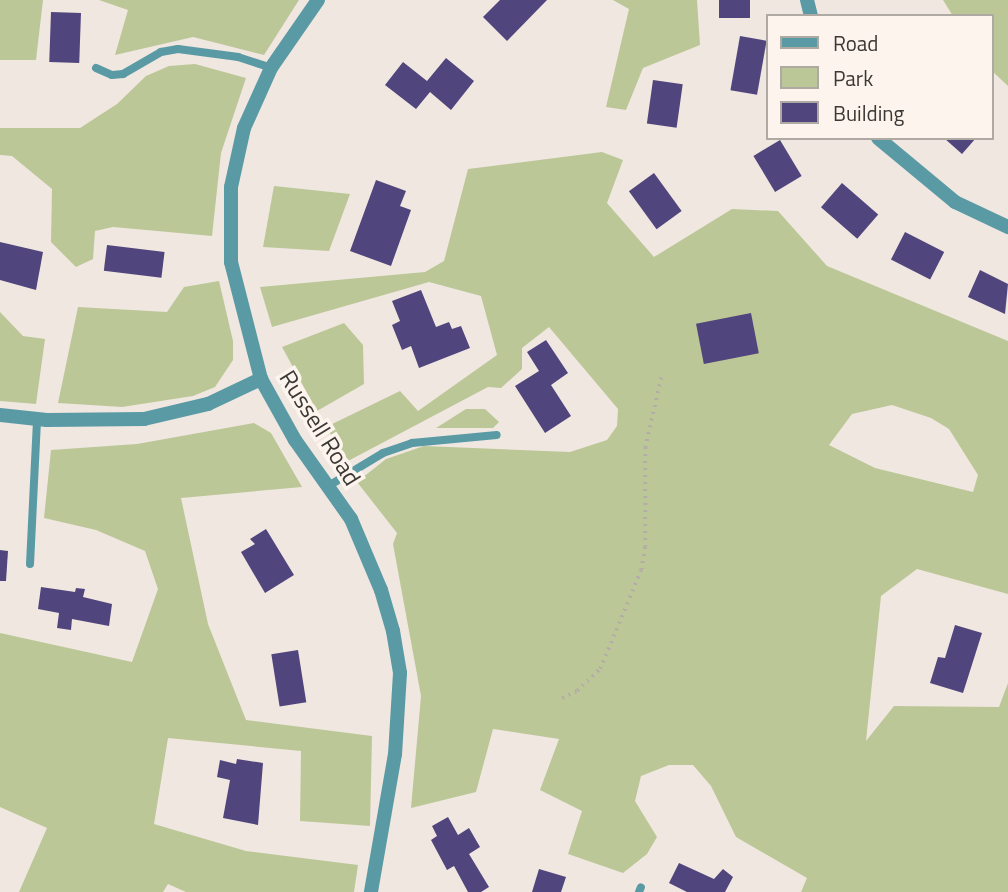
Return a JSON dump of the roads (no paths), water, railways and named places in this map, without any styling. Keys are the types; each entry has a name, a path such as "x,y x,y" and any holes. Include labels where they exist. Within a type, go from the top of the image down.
{"street":[{"name":"Russell Road","path":"318,0 271,68 242,138 229,224 237,299 261,379 295,440 330,485 356,530 381,590 400,673 395,754 371,892"},
{"path":"880,140 955,202 1008,227"},
{"path":"0,415 37,420 144,419 208,404 261,379"}],"lane":[{"path":"96,68 112,75 123,74 160,52 178,49 238,57 271,68"},
{"path":"30,564 37,420"},
{"path":"330,485 374,458 412,443 497,435"}]}
